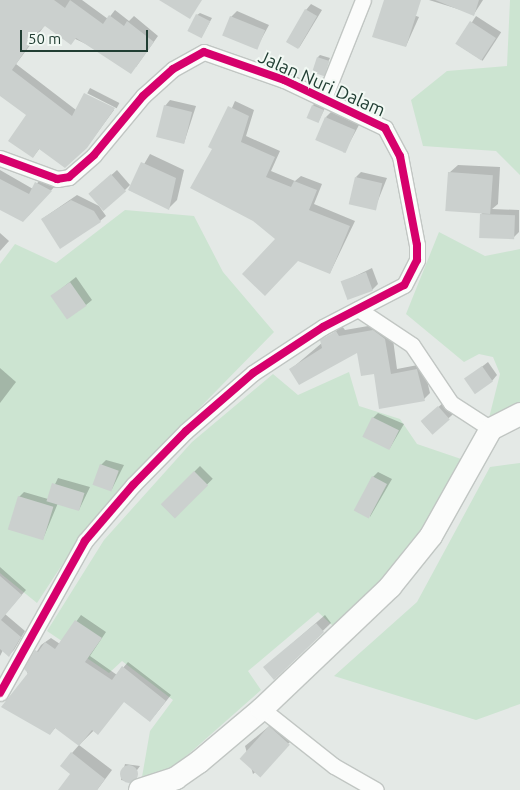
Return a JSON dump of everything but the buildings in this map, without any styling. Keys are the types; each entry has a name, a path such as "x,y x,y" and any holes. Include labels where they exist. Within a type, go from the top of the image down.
{"main road":[{"path":"140,790 176,778 262,709 411,566 491,430 520,414"}],"street":[{"path":"324,98 363,0"},
{"name":"Jalan Nuri Dalam","path":"0,158 57,179 69,177 94,155 149,90 173,69 204,52 324,98 379,123 391,135 400,156 417,245 417,260 407,282 358,309 253,373 186,431 134,485 85,541 60,580 0,693"},
{"path":"358,309 412,345 451,403 491,430"},
{"path":"262,709 334,766 376,790"}],"green space":[{"path":"510,0 520,0 520,175 496,151 423,146 411,100 447,71 507,66"},
{"path":"125,210 194,216 223,272 274,332 127,482 79,539 37,603 0,573 0,264 15,244 56,263"},
{"path":"439,232 485,256 520,249 520,403 489,418 500,374 493,357 479,354 464,362 406,314"},
{"path":"349,372 359,406 400,419 417,444 464,460 405,559 335,628 318,612 248,671 261,690 174,767 142,777 150,731 173,700 122,661 109,673 47,631 104,540 192,442 273,374 298,395"},
{"path":"520,463 520,704 476,720 334,676 417,602 490,467"}],"cycle path":[{"path":"0,158 57,179 69,177 94,155 143,96 173,69 204,52 284,80 385,128 400,156 417,245 417,260 404,285 323,327 253,373 186,431 133,485 85,541 0,693"}]}
